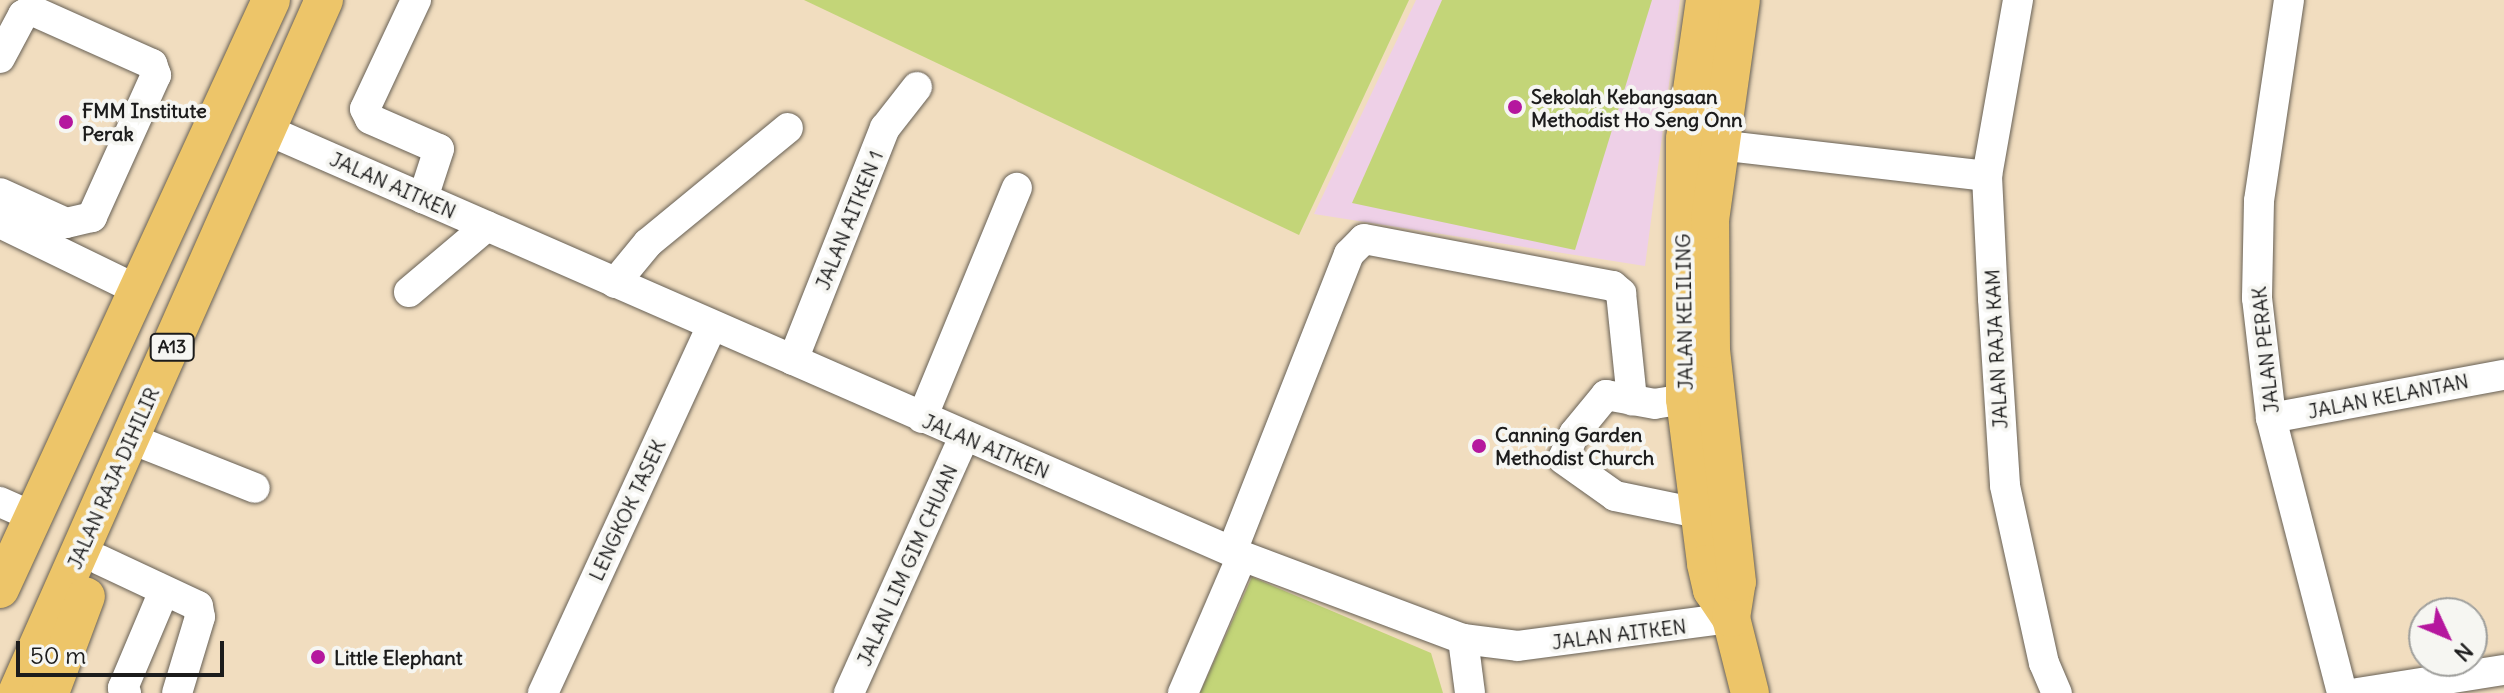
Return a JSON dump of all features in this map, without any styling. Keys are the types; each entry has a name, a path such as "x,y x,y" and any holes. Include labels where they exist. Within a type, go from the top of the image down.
{"main road":[{"name":"A13","path":"0,589 17,509 140,291 271,0"},
{"name":"JALAN RAJA DIHILIR","path":"17,693 324,0"},
{"name":"JALAN KELILING","path":"1705,0 1685,139 1685,399 1698,513 1712,590 1731,618 1750,693"},
{"name":"JALAN KELILING","path":"1731,618 1736,572 1711,349 1710,220 1741,0"},
{"path":"50,693 232,212"}],"street":[{"path":"416,0 365,109 370,119 439,149 423,198"},
{"name":"JALAN RAJA KAM","path":"2018,0 1987,176 2005,486 2044,663 2057,693"},
{"name":"JALAN PERAK","path":"2289,0 2259,201 2257,298 2271,418 2342,693"},
{"path":"0,193 66,223 92,217 156,75 152,64 31,10 3,45"},
{"name":"JALAN AITKEN 1","path":"793,360 885,128 917,87"},
{"path":"615,283 648,243 788,128"},
{"name":"JALAN AITKEN","path":"267,130 964,437 1237,553 1463,639 1518,646 1731,618"},
{"path":"1719,145 1987,176"},
{"path":"922,418 1017,188"},
{"path":"0,223 140,291"},
{"path":"409,292 487,226"},
{"path":"1183,693 1349,254 1364,239 1613,286 1621,293 1632,400"},
{"name":"LENGKOK TASEK","path":"543,693 711,328"},
{"name":"JALAN KELANTAN","path":"2271,418 2504,375"},
{"path":"1685,399 1655,404 1606,395 1574,434 1563,459 1615,496 1698,513"},
{"name":"JALAN LIM GIM CHUAN","path":"849,693 964,437"},
{"path":"144,444 255,488"},
{"path":"100,560 198,606 200,617 177,693"},
{"path":"126,693 123,688 164,591"},
{"path":"1463,639 1470,693"},
{"path":"2358,693 2504,670"}],"shaded area":[{"name":"Sekolah Kebangsaan Methodist Ho Seng Onn","path":"1416,0 1680,0 1645,266 1314,214"}],"green space":[{"path":"804,0 1409,0 1299,235"},
{"name":"Sekolah Kebangsaan Methodist Ho Seng Onn","path":"1442,0 1652,0 1575,250 1352,203"},
{"path":"1252,577 1431,653 1443,693 1200,693"}],"place":[{"name":"Sekolah Kebangsaan Methodist Ho Seng Onn","path":"1515,107"},
{"name":"FMM Institute Perak","path":"66,122"},
{"name":"Canning Garden Methodist Church","path":"1479,446"},
{"name":"Little Elephant","path":"318,657"}]}
